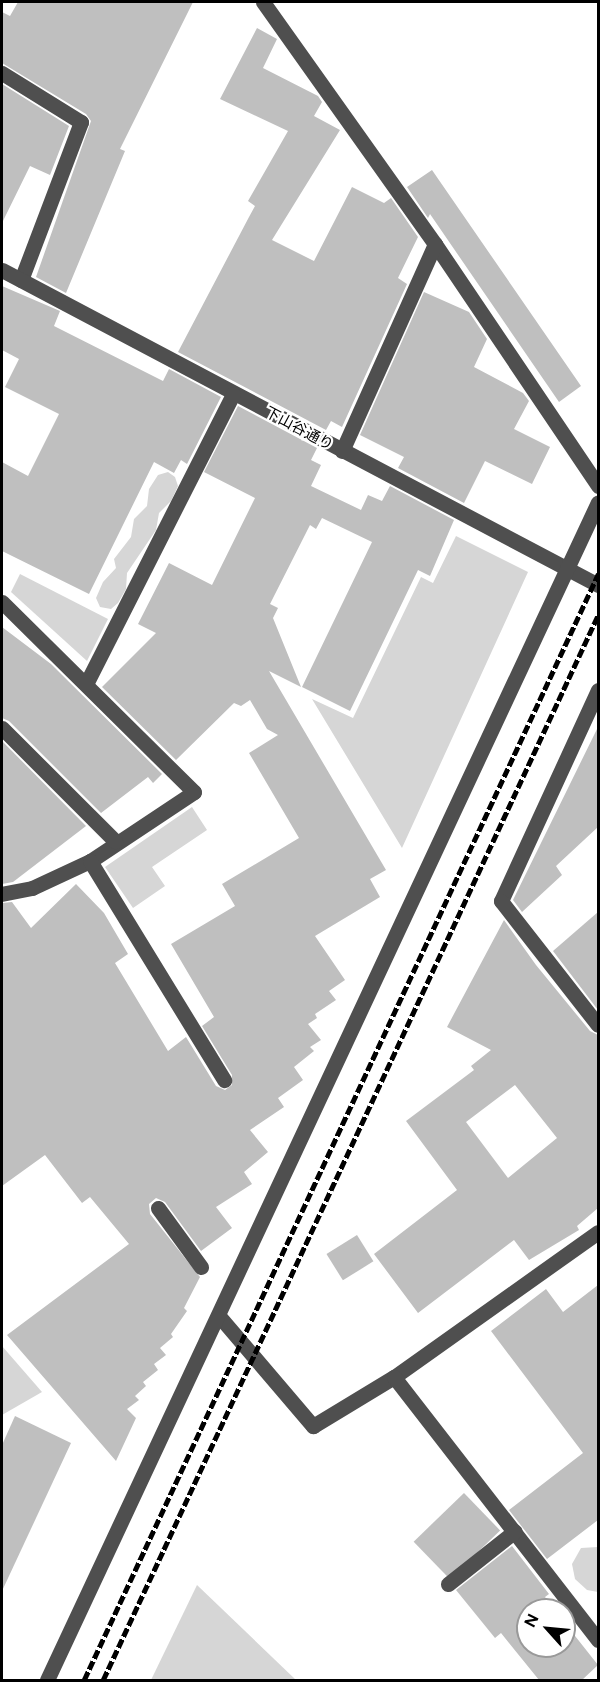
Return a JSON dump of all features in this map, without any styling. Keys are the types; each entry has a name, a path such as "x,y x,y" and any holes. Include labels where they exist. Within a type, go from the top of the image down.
{"street":[{"path":"263,2 435,244 598,486"},
{"path":"2,73 81,122 21,280"},
{"path":"342,451 435,244"},
{"name":"下山谷通り","path":"2,270 598,585"},
{"path":"86,684 233,394"},
{"path":"47,1680 598,502"},
{"path":"2,602 194,792 115,841 90,861 32,888 2,894"},
{"path":"598,690 501,901 598,1025"},
{"path":"2,728 115,841"},
{"path":"90,861 224,1080"},
{"path":"158,1208 201,1267"},
{"path":"219,1316 313,1426 394,1377 598,1232"},
{"path":"394,1377 598,1640"},
{"path":"448,1584 515,1531"}],"shaded area":[{"path":"168,472 175,477 178,486 171,501 159,513 156,530 127,573 126,589 118,603 111,609 100,607 96,598 103,582 116,568 114,559 131,537 134,519 147,506 149,489 158,475"},
{"path":"456,536 528,572 402,848 312,699 353,718 421,577 433,583"},
{"path":"20,574 108,619 87,661 11,592"},
{"path":"192,807 207,830 152,867 165,886 133,908 105,867"},
{"path":"2,1346 42,1392 2,1415"},
{"path":"598,1547 598,1592 587,1590 575,1579 572,1564 581,1548"},
{"path":"197,1585 296,1680 151,1680"}],"building":[{"path":"18,2 193,2 120,149 125,151 66,293 36,277 91,121 86,114 2,63 2,12 10,16"},
{"path":"257,28 277,39 263,68 318,96 322,102 314,116 340,130 272,240 314,261 352,187 384,203 391,198 418,237 398,278 407,284 342,427 331,421 326,430 178,352 255,206 248,201 288,131 220,99"},
{"path":"2,84 69,126 50,175 30,166 2,223"},
{"path":"432,170 581,386 559,402 430,214 428,218 407,187"},
{"path":"2,286 60,311 54,326 163,381 169,369 221,397 187,464 181,460 174,473 154,462 89,594 2,551 2,462 28,476 59,414 5,387 19,359 2,350"},
{"path":"424,292 469,312 487,339 474,367 523,393 529,401 514,429 550,447 532,484 485,461 464,503 398,468 404,457 360,435"},
{"path":"238,406 317,448 311,460 321,465 311,486 361,510 368,495 382,501 390,486 454,520 430,576 418,570 350,711 302,687 372,542 322,518 316,529 310,525 270,604 278,608 273,618 301,687 269,671 386,870 370,879 380,897 315,936 345,980 329,991 336,1000 315,1014 317,1018 308,1024 321,1040 310,1047 314,1051 294,1067 303,1080 278,1098 284,1107 250,1130 268,1152 244,1172 252,1184 216,1207 232,1228 201,1251 165,1202 156,1198 149,1204 150,1214 200,1277 184,1308 187,1311 171,1334 173,1337 160,1348 166,1355 154,1364 158,1370 143,1382 146,1386 135,1396 139,1400 127,1409 136,1418 116,1461 7,1335 129,1244 90,1197 82,1203 45,1155 2,1186 2,903 12,902 31,928 76,884 104,913 128,954 115,963 168,1051 186,1037 216,1086 225,1090 232,1085 232,1075 202,1026 214,1017 171,944 235,906 222,884 299,838 249,753 278,735 267,729 250,700 241,706 234,703 176,760 102,687 156,633 138,624 169,563 212,585 255,498 204,472"},
{"path":"2,627 51,664 162,774 153,783 148,777 101,813 9,721 2,718"},
{"path":"598,727 598,827 556,866 562,875 522,912 513,900"},
{"path":"2,741 86,826 13,882 2,884"},
{"path":"598,912 598,1010 553,951"},
{"path":"504,920 536,965 590,1031 598,1035 598,1208 577,1226 579,1230 529,1260 514,1240 418,1313 374,1254 457,1190 406,1121 474,1070 471,1066 491,1050 447,1027","holes":["515,1085 557,1138 508,1178 466,1122"]},
{"path":"357,1235 373,1261 343,1280 326,1254"},
{"path":"598,1285 598,1520 547,1559 509,1510 583,1453 491,1331 546,1289 563,1312"},
{"path":"15,1416 71,1443 2,1591 2,1445"},
{"path":"464,1493 500,1530 450,1579 414,1542"},
{"path":"512,1546 549,1594 546,1598 516,1598 516,1652 501,1633 495,1638 456,1590"},
{"path":"576,1637 598,1665 582,1680 539,1680 521,1658 576,1658"}],"railway":[{"path":"84,1680 598,574"},
{"path":"103,1680 598,615"}]}
